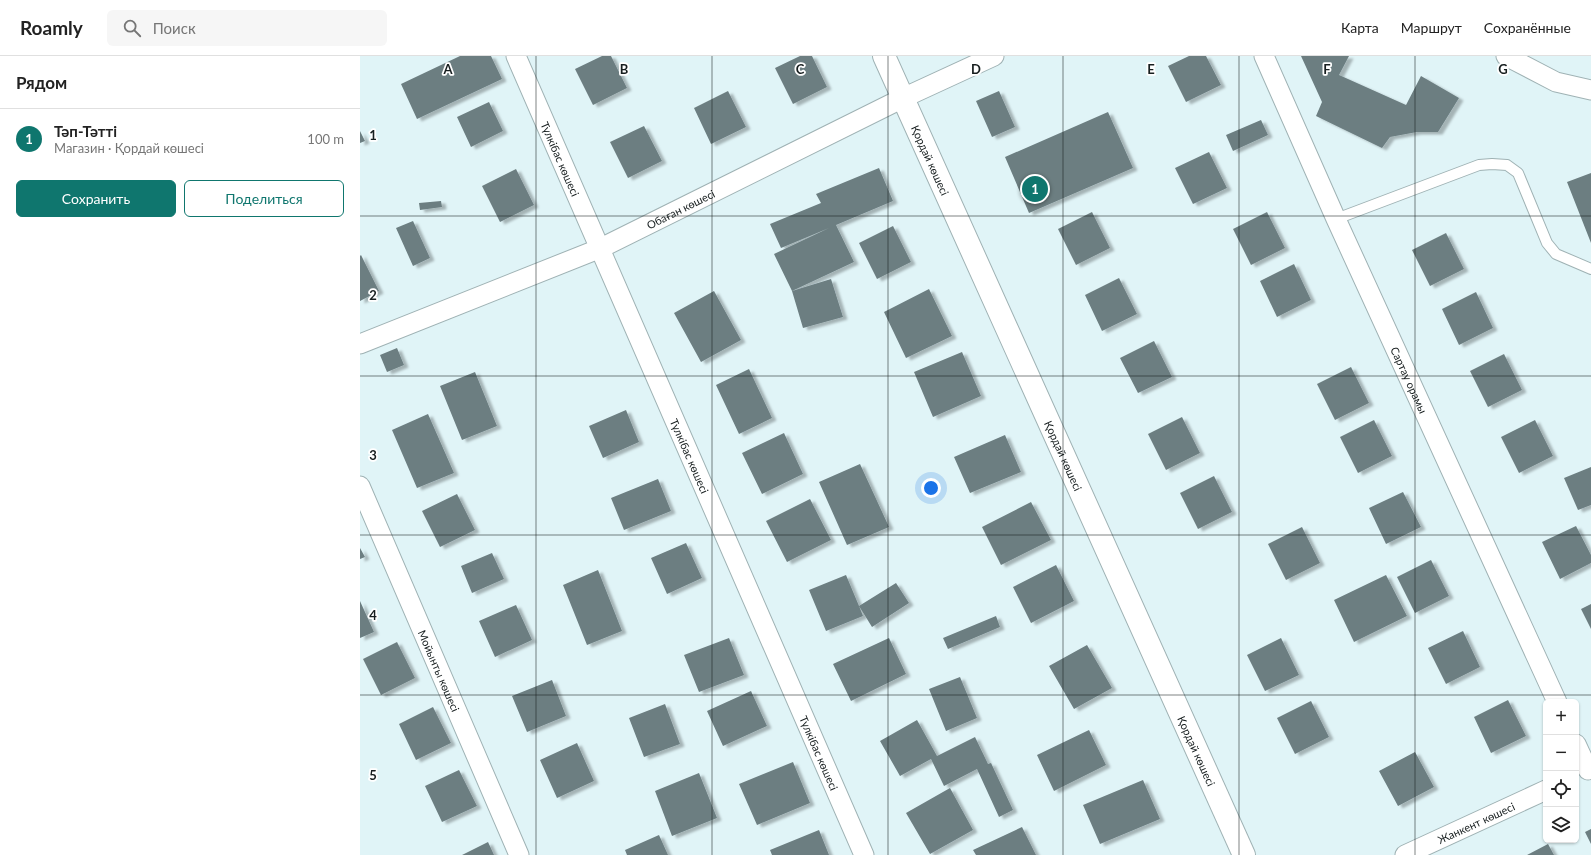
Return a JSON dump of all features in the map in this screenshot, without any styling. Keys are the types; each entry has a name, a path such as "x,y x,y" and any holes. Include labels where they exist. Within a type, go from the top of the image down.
{"street":[{"name":"Түлкібас көшесі","path":"516,56 601,248 864,855"},
{"name":"Қордай көшесі","path":"884,56 1244,855"},
{"name":"Обаған көшесі","path":"360,344 601,248 903,98 994,56"},
{"name":"Сартау орамы","path":"1264,56 1336,219 1556,699"},
{"path":"1506,56 1556,82 1591,90"},
{"name":"Мойынты көшесі","path":"360,486 519,855"},
{"path":"1579,753 1585,772"},
{"name":"Жанкент көшесі","path":"1405,855 1543,791"}],"lane":[{"path":"1336,219 1479,165 1507,165 1518,173 1547,243 1556,254 1591,269"}],"building":[{"path":"460,56 491,56 502,79 417,119 401,84"},
{"path":"602,56 611,56 627,88 593,105 575,69"},
{"path":"800,56 812,56 827,87 793,104 775,68"},
{"path":"1189,56 1206,56 1221,85 1186,102 1168,66"},
{"path":"1301,56 1349,56 1339,75 1406,105 1421,76 1459,98 1438,132 1417,132 1390,137 1382,148 1316,116 1322,102"},
{"path":"728,91 746,127 711,144 694,108"},
{"path":"999,91 1015,127 992,137 976,101"},
{"path":"489,102 503,131 471,147 457,117"},
{"path":"1108,112 1133,168 1029,213 1005,157"},
{"path":"1261,120 1268,135 1233,151 1226,135"},
{"path":"644,126 662,161 628,178 610,142"},
{"path":"360,131 365,141 360,143"},
{"path":"1209,152 1227,188 1193,204 1175,168"},
{"path":"879,168 893,201 836,225 854,262 792,291 774,254 829,228 781,248 770,224 821,203 816,194"},
{"path":"516,169 534,205 500,222 482,186"},
{"path":"1591,173 1591,243 1567,182"},
{"path":"441,201 442,207 420,210 419,203"},
{"path":"1092,212 1110,248 1076,265 1058,229"},
{"path":"1267,212 1285,248 1251,265 1233,229"},
{"path":"413,221 430,258 413,266 396,228"},
{"path":"893,226 911,262 877,279 859,243"},
{"path":"1446,233 1464,269 1430,286 1412,250"},
{"path":"361,255 379,291 360,301 360,256"},
{"path":"1294,264 1311,300 1277,317 1260,281"},
{"path":"1119,278 1137,314 1102,331 1085,295"},
{"path":"831,279 843,317 803,328 792,291"},
{"path":"929,289 952,336 906,358 884,312"},
{"path":"714,291 741,340 701,362 674,313"},
{"path":"1476,292 1493,328 1459,345 1442,309"},
{"path":"1154,341 1172,377 1138,393 1120,358"},
{"path":"397,348 404,365 387,372 380,355"},
{"path":"962,352 981,396 933,417 914,372"},
{"path":"1504,354 1522,390 1488,407 1470,371"},
{"path":"1351,367 1369,403 1335,420 1317,384"},
{"path":"749,369 772,418 739,434 716,385"},
{"path":"475,372 497,426 462,440 440,386"},
{"path":"626,410 639,442 603,458 589,426"},
{"path":"428,414 454,473 417,488 392,430"},
{"path":"1182,417 1200,453 1166,470 1148,434"},
{"path":"1374,420 1392,456 1358,473 1340,437"},
{"path":"1535,420 1553,456 1519,473 1501,437"},
{"path":"784,433 803,474 762,494 742,453"},
{"path":"1005,435 1021,472 970,493 954,457"},
{"path":"860,464 889,527 847,545 819,482"},
{"path":"1591,467 1591,505 1578,510 1564,478"},
{"path":"1214,476 1232,512 1198,529 1180,493"},
{"path":"658,479 671,511 624,530 611,498"},
{"path":"1403,492 1421,527 1386,544 1369,508"},
{"path":"457,494 475,530 440,547 422,511"},
{"path":"810,499 831,540 787,562 766,521"},
{"path":"1031,502 1051,540 1001,565 982,527"},
{"path":"1576,526 1591,555 1591,563 1560,579 1542,542"},
{"path":"1302,527 1320,563 1286,580 1268,544"},
{"path":"686,543 702,578 667,594 651,558"},
{"path":"360,548 365,557 360,559"},
{"path":"492,553 504,579 472,593 461,566"},
{"path":"1431,560 1449,596 1415,613 1397,577"},
{"path":"1056,565 1074,601 1031,623 1013,587"},
{"path":"598,570 622,631 587,645 563,585"},
{"path":"846,575 863,616 826,631 809,590"},
{"path":"1386,575 1407,616 1354,642 1334,600"},
{"path":"896,583 909,603 872,627 859,606"},
{"path":"360,601 374,632 360,638"},
{"path":"1591,604 1591,629 1581,609"},
{"path":"516,605 532,640 495,657 479,621"},
{"path":"996,616 1000,627 948,649 943,638"},
{"path":"1463,631 1480,667 1446,684 1428,648"},
{"path":"729,638 744,675 699,692 684,655"},
{"path":"889,638 906,674 851,701 833,664"},
{"path":"1281,638 1299,675 1265,691 1247,655"},
{"path":"397,642 415,678 381,695 363,659"},
{"path":"1087,645 1112,688 1074,709 1049,666"},
{"path":"960,677 977,718 946,731 929,689"},
{"path":"552,680 566,716 527,732 512,696"},
{"path":"751,691 767,726 723,746 707,711"},
{"path":"1508,700 1526,736 1491,753 1474,717"},
{"path":"1311,701 1329,737 1295,754 1277,718"},
{"path":"665,704 680,744 644,757 629,718"},
{"path":"433,707 451,743 416,760 399,724"},
{"path":"917,720 937,756 975,737 988,764 991,763 1013,810 999,817 977,769 944,786 931,759 900,776 880,741"},
{"path":"1089,730 1106,765 1054,791 1037,755"},
{"path":"577,743 594,781 557,798 540,760"},
{"path":"1415,752 1434,787 1398,806 1379,771"},
{"path":"793,762 810,803 757,825 739,784"},
{"path":"459,770 477,806 442,822 425,786"},
{"path":"699,773 717,818 672,836 655,791"},
{"path":"1143,780 1160,819 1100,844 1083,805"},
{"path":"950,788 973,830 930,854 906,813"},
{"path":"1022,827 1036,855 976,855 973,850"},
{"path":"1591,829 1591,844 1585,832"},
{"path":"819,830 829,855 772,855 770,850"},
{"path":"659,835 668,855 627,855 625,850"},
{"path":"488,842 494,855 462,855"},
{"path":"1548,844 1554,855 1527,855"}],"place":[{"name":"Тәп-Тәтті","path":"1035,189"}]}
